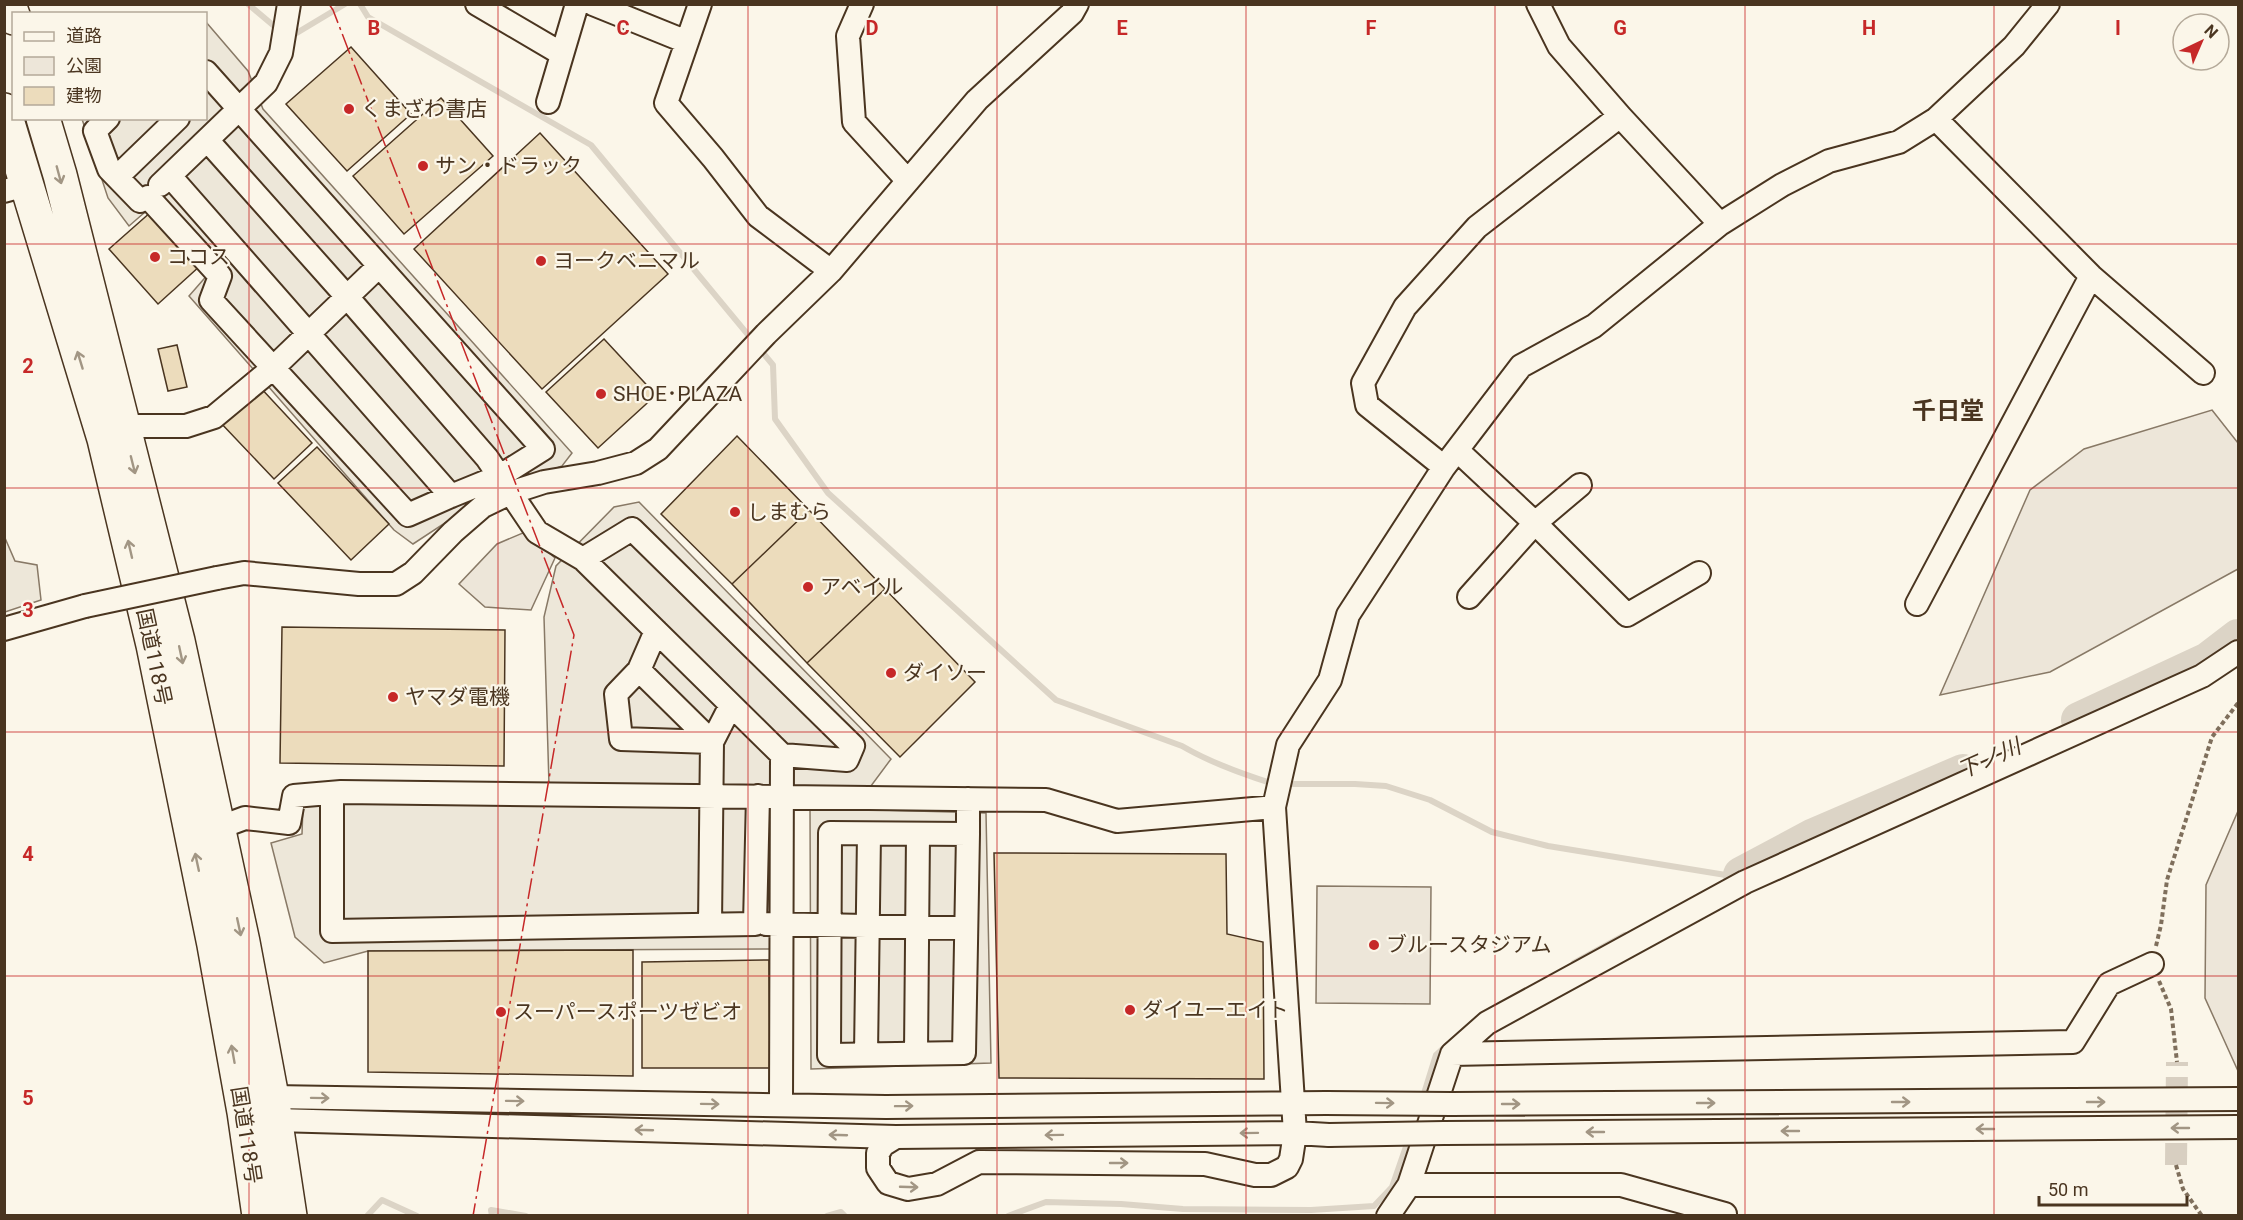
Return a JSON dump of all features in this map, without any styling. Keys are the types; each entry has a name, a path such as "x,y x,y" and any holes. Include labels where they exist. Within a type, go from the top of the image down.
{"highway":[{"name":"国道118号","path":"4,110 15,188 104,439 153,645 214,945 244,1112 259,1215"},
{"name":"国道118号","path":"44,120 60,175 178,641 274,1109 290,1215"}],"street":[{"path":"106,120 95,131 108,169 140,201 148,197 171,176 266,83 281,53 289,4"},
{"path":"477,4 562,54"},
{"path":"548,102 577,4"},
{"path":"593,4 687,42"},
{"path":"700,4 666,103 758,216 831,271"},
{"path":"862,4 848,36 854,122 908,181"},
{"path":"148,197 220,276 211,300 408,515 450,496 505,485 544,482 598,473 636,463 658,449 766,334 831,271 977,100 1072,13 1077,4"},
{"path":"1538,4 1559,46 1720,224"},
{"path":"896,1137 883,1144 878,1153 878,1168 888,1183 908,1189 937,1184 979,1162 1205,1164 1255,1175 1271,1175 1287,1167 1291,1159 1295,1133 1274,807 1288,745 1330,680 1348,615 1451,459 1521,366 1594,326 1720,224 1782,185 1829,161 1899,142 1936,119 2014,46 2048,4"},
{"path":"4,629 85,606 244,573 359,584 396,584 413,573 453,532 543,449 238,111 209,83"},
{"path":"1620,116 1477,227 1405,307 1362,383 1367,405 1451,459 1535,523 1628,615 1699,573"},
{"path":"1936,119 2091,276 2203,373"},
{"path":"117,177 176,120"},
{"path":"208,141 487,458 537,532 583,559 782,755 847,760 853,746 632,529 583,559"},
{"path":"171,176 450,496"},
{"path":"123,426 186,426 214,417 273,368 378,267"},
{"path":"1917,604 2091,276"},
{"path":"1469,597 1535,523 1580,485"},
{"path":"656,631 639,670 616,694 621,739 712,742"},
{"path":"1388,1215 1409,1185 1452,1054 1487,1023 1745,882 2202,676 2238,652"},
{"path":"639,670 712,742"},
{"path":"710,924 712,742 731,705"},
{"path":"781,1105 782,755"},
{"path":"218,828 246,818 289,823 294,796 332,793 1046,800 1118,821 1274,807"},
{"path":"332,793 332,931 710,924 966,928"},
{"path":"755,924 758,796"},
{"path":"968,799 968,834 964,1053 829,1054 830,832 968,834"},
{"path":"866,1054 869,834"},
{"path":"916,1052 918,835"},
{"path":"1452,1054 2073,1042 2109,984 2152,964"},
{"path":"244,1112 274,1109 781,1105 886,1107 1293,1102 1452,1104 2238,1099"},
{"path":"274,1109 896,1137 2238,1127"},
{"path":"1409,1185 1621,1185 1725,1214 1722,1215"}],"path":[{"path":"2177,1062 2170,1009 2152,964 2161,925 2166,880 2212,737 2238,703"},
{"path":"2176,1165 2183,1189 2202,1215"}],"green space":[{"path":"2212,410 2238,443 2238,569 2050,672 1940,695 2030,490 2084,449"},
{"path":"525,532 555,558 531,610 485,607 459,584 497,544"},
{"path":"2238,811 2238,1071 2205,998 2206,885"},
{"name":"ブルースタジアム","path":"1317,886 1431,887 1430,1004 1316,1003"}],"shaded area":[{"path":"207,23 248,71 263,109 572,453 562,466 489,494 413,544 394,530 189,296 210,272 152,206 129,226 108,198 82,120 207,120"},
{"path":"639,502 891,759 868,790 549,785 544,617 556,566 614,507"},
{"path":"5,538 15,561 37,565 41,600 5,612"},
{"path":"789,797 788,949 368,951 324,963 295,937 271,843 302,834 303,805"},
{"path":"810,808 986,813 991,1063 811,1069"}],"building":[{"name":"くまざわ書店","path":"351,47 411,114 347,171 286,104"},
{"name":"サン・ドラック","path":"441,98 493,156 404,234 353,176"},
{"name":"ヨークベニマル","path":"540,133 668,274 542,389 414,249"},
{"name":"ココス","path":"152,211 201,265 158,304 109,249"},
{"name":"SHOE･PLAZA","path":"604,339 656,395 598,448 546,392"},
{"path":"177,345 187,387 168,391 158,349"},
{"path":"258,385 312,443 274,479 219,421"},
{"name":"しまむら","path":"737,436 809,510 732,584 661,514"},
{"path":"317,447 389,524 351,560 278,483"},
{"name":"アベイル","path":"809,510 885,589 807,663 732,584"},
{"name":"ダイソー","path":"885,589 975,682 900,757 807,663"},
{"name":"ヤマダ電機","path":"282,627 505,630 504,766 280,763"},
{"name":"ダイユーエイト","path":"994,853 1226,854 1227,934 1263,942 1264,1079 999,1078"},
{"name":"スーパースポーツゼビオ","path":"633,950 633,1076 368,1072 368,951"},
{"path":"769,960 770,1068 642,1068 642,962"}],"waterway":[{"path":"248,4 280,31"},
{"path":"290,37 345,4"},
{"path":"360,4 368,17 591,145 773,365 775,419 828,493 1056,700 1182,746 1227,768 1274,784"},
{"name":"下ノ川","path":"2079,720 2208,660 2238,637"},
{"name":"下ノ川","path":"1741,875 1814,836 1963,772"},
{"path":"1284,784 1386,786 1430,800 1492,832 1548,846 1738,877"},
{"path":"1574,963 1625,935"},
{"path":"1422,1100 1436,1055 1447,1045"},
{"path":"1008,1216 1046,1202 1121,1204 1183,1209 1311,1210 1374,1206 1392,1187 1409,1138"},
{"path":"367,1216 382,1200 417,1216"},
{"path":"492,1216 491,1210 526,1216"},
{"path":"827,1216 841,1212 845,1216"}],"tunnel":[{"path":"2176,1165 2177,1062"}],"power":[{"path":"329,4 574,635 473,1216"}],"place":[{"name":"くまざわ書店","path":"349,109"},
{"name":"サン・ドラック","path":"423,166"},
{"name":"ココス","path":"155,257"},
{"name":"ヨークベニマル","path":"541,261"},
{"name":"SHOE･PLAZA","path":"601,394"},
{"name":"しまむら","path":"735,512"},
{"name":"アベイル","path":"808,587"},
{"name":"ダイソー","path":"891,673"},
{"name":"ヤマダ電機","path":"393,697"},
{"name":"ブルースタジアム","path":"1374,945"},
{"name":"ダイユーエイト","path":"1130,1010"},
{"name":"スーパースポーツゼビオ","path":"501,1012"}],"district":[{"name":"千日堂","path":"1948,411"}]}
